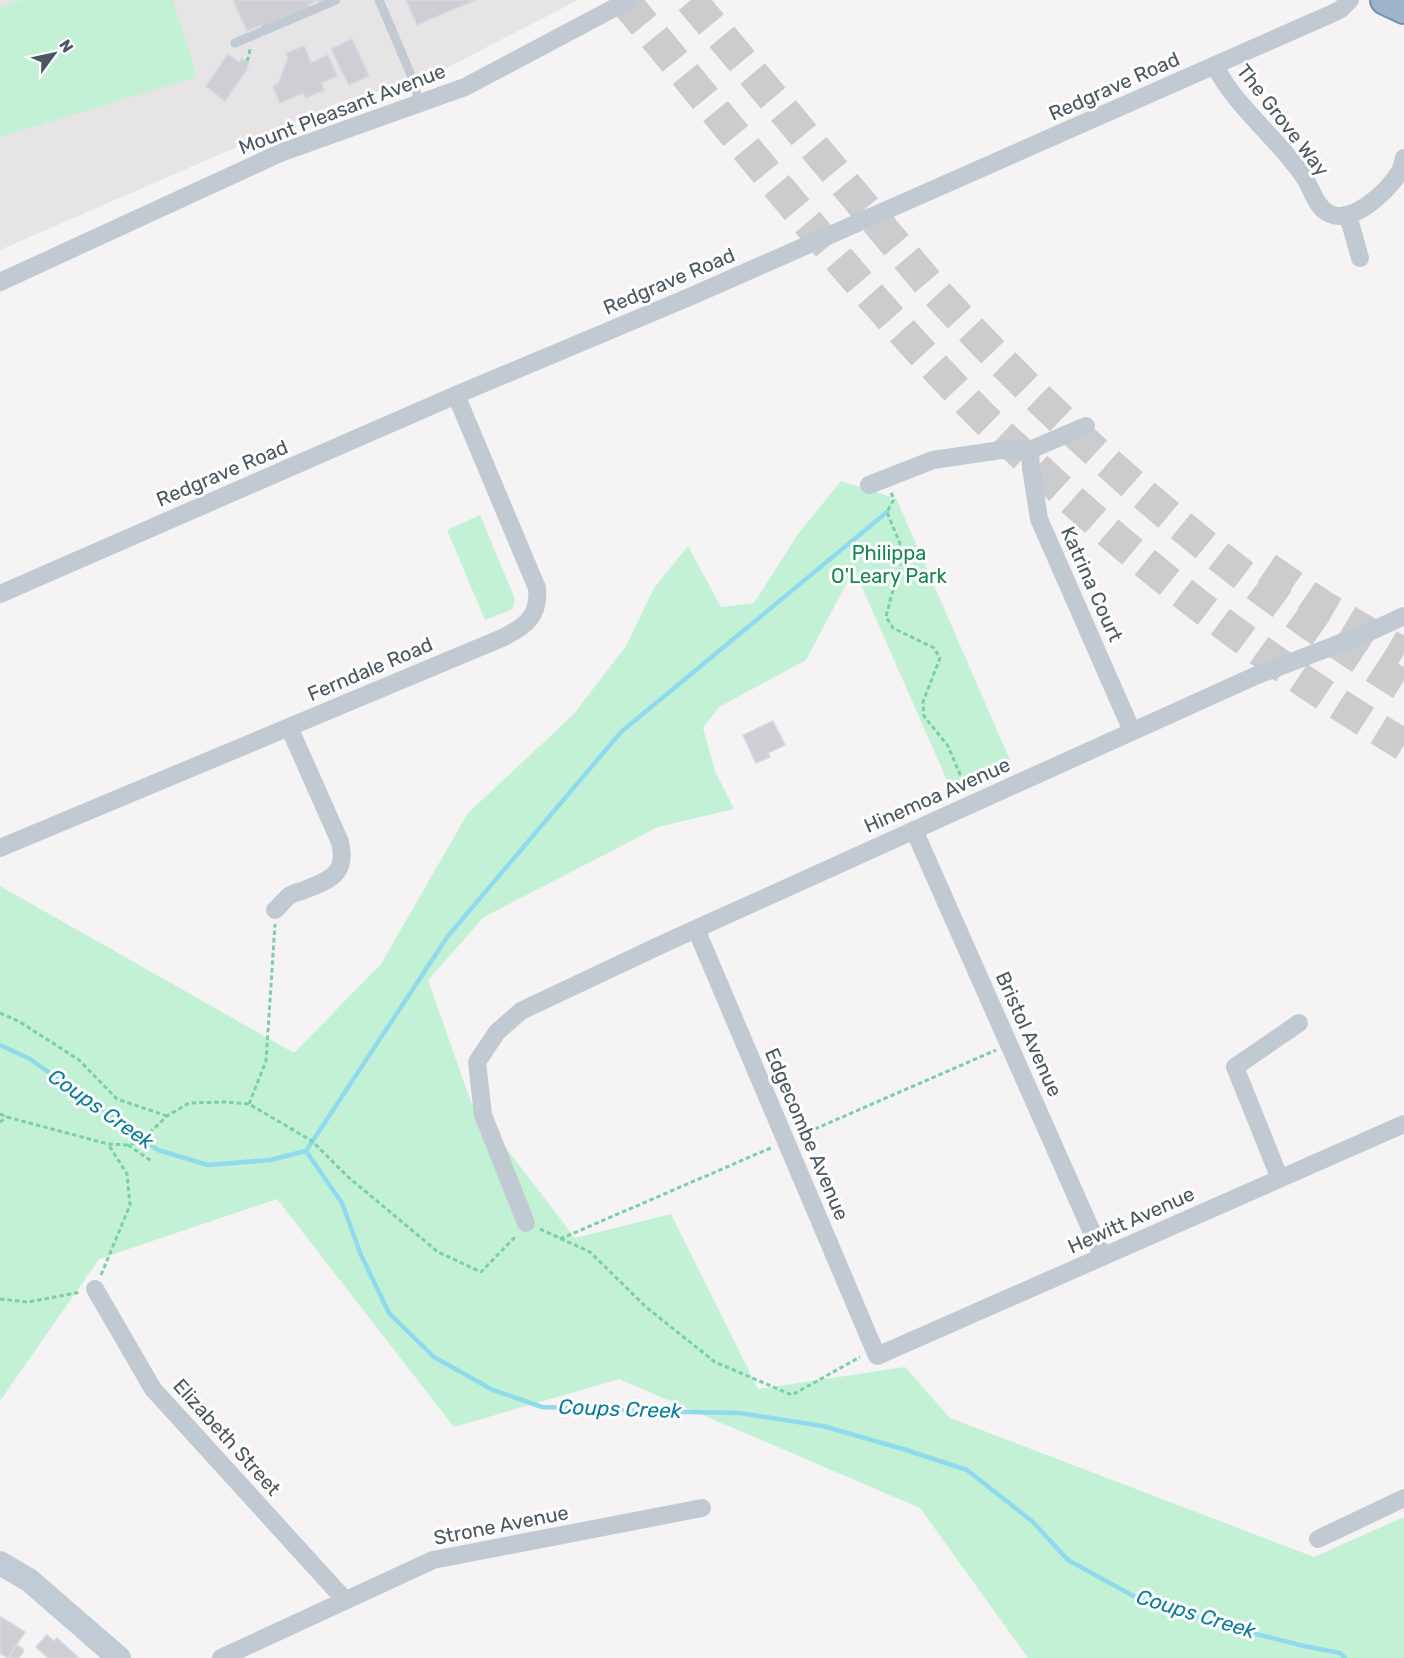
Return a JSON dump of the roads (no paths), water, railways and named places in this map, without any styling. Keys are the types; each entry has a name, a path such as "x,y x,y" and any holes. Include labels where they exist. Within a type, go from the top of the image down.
{"highway":[{"path":"1385,0 1404,9"}],"main road":[{"path":"0,1563 29,1580 119,1658"}],"street":[{"name":"Mount Pleasant Avenue","path":"0,282 280,153 465,87 629,0"},
{"name":"Redgrave Road","path":"0,594 456,395 694,295 1215,66 1331,14 1341,9 1350,0"},
{"name":"The Grove Way","path":"1215,66 1236,99 1304,177 1318,204 1332,214 1348,215"},
{"path":"1360,258 1348,215 1361,209 1400,178 1404,158"},
{"name":"Ferndale Road","path":"0,848 516,632 526,623 539,602 537,588 456,395"},
{"path":"868,485 933,460 1001,450 1030,450 1086,426"},
{"name":"Katrina Court","path":"1030,450 1039,519 1132,731"},
{"name":"Hinemoa Avenue","path":"526,1222 483,1115 477,1062 497,1032 521,1011 1132,731 1255,676 1367,633 1404,616"},
{"path":"275,910 289,896 326,881 336,874 341,865 342,853 340,842 289,727"},
{"name":"Bristol Avenue","path":"914,830 1103,1257"},
{"name":"Edgecombe Avenue","path":"696,929 877,1356"},
{"path":"1280,1179 1235,1067 1299,1023"},
{"name":"Hewitt Avenue","path":"877,1356 1404,1125"},
{"name":"Elizabeth Street","path":"95,1289 153,1389 345,1600"},
{"path":"1318,1539 1404,1498"},
{"name":"Strone Avenue","path":"221,1658 434,1560 702,1508"}],"lane":[{"path":"235,43 336,0"},
{"path":"379,0 414,82 419,104"}],"waterway":[{"path":"306,1151 448,936 621,732 887,512"},
{"name":"Coups Creek","path":"0,1045 30,1059 158,1150 208,1165 270,1160 306,1151 342,1203 361,1255 389,1313 434,1357 493,1390 542,1407 739,1413 823,1426 903,1449 967,1470 1033,1522 1068,1560 1137,1598 1228,1627 1340,1653 1345,1658"}],"tunnel":[{"path":"624,0 881,308 1001,435 1092,518 1177,589 1310,685 1404,745"},
{"path":"691,0 933,289 1041,400 1097,453 1215,553 1276,600 1404,686"},
{"path":"1267,568 1321,605 1404,654"}],"park label":[{"name":"Philippa O'Leary Park","path":"889,564"}]}
